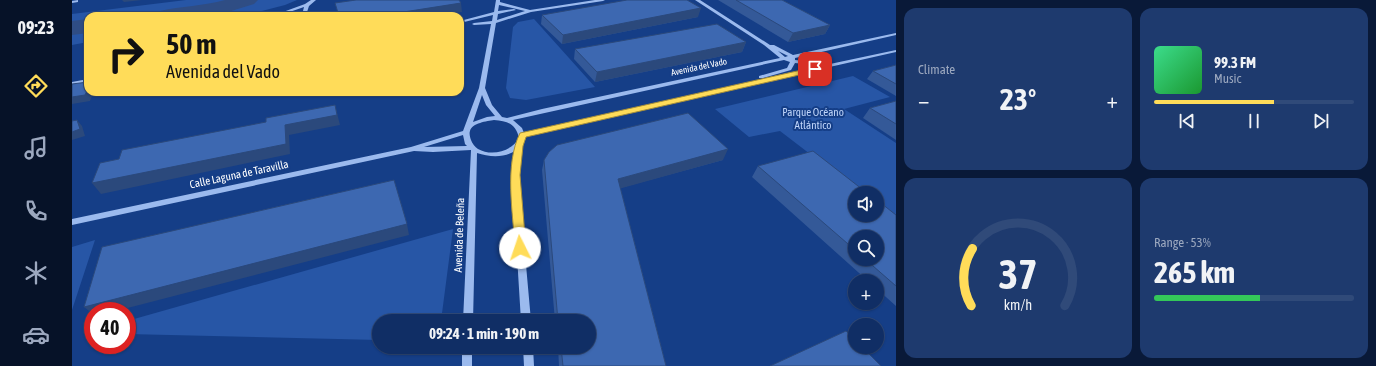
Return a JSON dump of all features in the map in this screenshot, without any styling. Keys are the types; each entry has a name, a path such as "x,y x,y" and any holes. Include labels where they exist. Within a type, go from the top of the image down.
{"street":[{"path":"286,12 306,5 314,0"},
{"path":"474,24 530,11 602,0"},
{"path":"697,0 766,44 793,59 830,66"},
{"path":"519,146 512,151 503,154 483,153 473,149 466,138 467,130 482,88 497,2 520,10"},
{"path":"305,11 306,5"},
{"path":"464,22 485,17 495,12 520,10 530,11"},
{"path":"485,17 494,20"},
{"path":"464,23 474,24 492,30"},
{"name":"Avenida del Vado","path":"504,120 542,110 784,58 793,59 896,34"},
{"path":"766,44 784,58"},
{"path":"522,135 896,51"},
{"path":"757,82 758,78 789,69 793,59"},
{"path":"72,84 84,82"},
{"path":"482,88 489,105 504,120 517,126 522,135 515,175 525,314"},
{"path":"467,130 472,124 486,119 504,120"},
{"name":"Calle Laguna de Taravilla","path":"72,222 412,149 467,130"},
{"name":"Calle Laguna de Taravilla","path":"412,149 473,149"},
{"name":"Avenida de Beleña","path":"468,314 473,149"},
{"path":"467,354 467,366"},
{"path":"528,354 529,366"}],"green space":[{"path":"186,0 297,0 285,5 258,12 88,12"},
{"path":"84,13 84,43 72,45 72,14"},
{"path":"534,19 595,87 526,100 510,98 506,88 513,27 518,22"},
{"name":"Parque Océano Atlántico","path":"853,76 890,97 844,109 896,143 896,220 884,211 884,186 852,186 780,131 749,137 715,109"},
{"path":"453,229 442,314 372,314 372,340 136,334 136,318"},
{"path":"95,240 72,310 72,247"}],"building":[{"path":"356,0 459,0 461,3 404,12 338,12 335,3"},
{"path":"627,0 687,0 701,8 563,35 542,15"},
{"path":"736,0 782,0 830,25 793,33"},
{"path":"717,24 746,42 597,72 575,49"},
{"path":"896,65 896,84 873,71"},
{"path":"84,82 84,95 72,97 72,84"},
{"path":"896,101 896,124 870,108"},
{"path":"335,105 337,115 285,125 286,144 92,183 100,163 119,159 122,150 266,122 266,118"},
{"path":"688,113 728,149 618,179 666,366 563,366 562,354 596,354 596,314 557,314 544,160 549,152 557,145"},
{"path":"77,120 80,129 72,132 72,121"},
{"path":"813,151 858,186 848,186 848,222 884,222 884,206 896,215 896,286 873,266 884,266 884,230 848,230 848,244 758,166"},
{"path":"394,180 407,224 103,302 86,302 102,247"},
{"path":"846,331 848,333 848,354 869,354 881,366 770,366"}],"waterway":[{"path":"197,12 218,9 247,0"},
{"path":"72,28 84,26"}],"route":[{"path":"520,248 515,175 522,135 815,69"}]}
